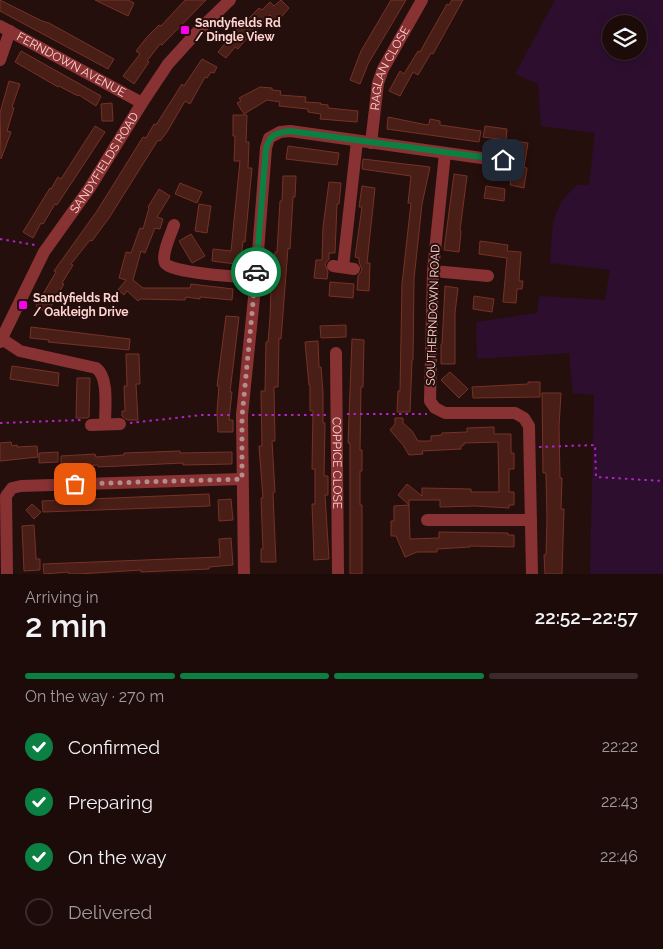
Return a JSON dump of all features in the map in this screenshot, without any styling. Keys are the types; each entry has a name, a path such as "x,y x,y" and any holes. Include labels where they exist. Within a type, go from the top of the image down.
{"street":[{"name":"SANDYFIELDS ROAD","path":"1,341 44,252 89,189 168,64 230,0"},
{"name":"RAGLAN CLOSE","path":"371,143 376,90 380,76 422,0"},
{"name":"FERNDOWN AVENUE","path":"5,28 142,103"},
{"path":"0,60 5,28"},
{"path":"244,574 242,415 256,278 266,148 269,138 273,135 290,131 445,153 496,164"},
{"path":"343,268 357,141"},
{"name":"SOUTHERNDOWN ROAD","path":"435,408 430,401 433,271 445,153"},
{"path":"174,225 164,255 166,265 173,269 188,272 256,278"},
{"path":"433,271 488,276"},
{"path":"1,341 20,352 96,368 104,379 105,424"},
{"name":"COPPICE CLOSE","path":"336,352 338,574"},
{"path":"435,408 445,413 515,414 524,418 529,426 532,574"},
{"path":"89,422 120,424"},
{"path":"7,574 6,496 12,488 21,486 242,479"},
{"path":"426,520 532,520"}],"path":[{"path":"0,239 38,246 44,252"},
{"path":"120,424 202,415 426,414 435,408"},
{"path":"0,423 89,422"},
{"path":"529,447 595,445 596,477 663,480"}],"shaded area":[{"path":"555,0 663,0 663,574 590,574 594,395 573,393 569,353 477,359 476,322 537,313 539,296 605,300 610,270 550,263 552,229 561,202 577,185 589,185 595,133 541,126 538,84 515,74"}],"building":[{"path":"0,0 49,23 114,59 108,69 0,11"},
{"path":"95,0 128,0 134,3 128,16"},
{"path":"185,0 206,0 162,45 160,44 147,61 149,62 134,84 123,76 140,54 136,51 147,37 159,25 161,26"},
{"path":"281,0 289,8 277,22 270,15 238,49 235,47 226,58 218,52 246,18 247,20 259,8 262,10 270,2 274,6"},
{"path":"391,0 406,0 368,64 360,84 350,80 361,51"},
{"path":"452,0 463,0 433,54 431,53 418,75 413,72 400,96 389,91 400,71 404,74 418,51 420,52 447,4 449,5"},
{"path":"21,51 101,96 96,106 79,95 58,87 15,62"},
{"path":"202,59 217,67 214,73 211,72 207,78 205,77 190,104 185,101 167,132 160,141 158,140 109,218 92,241 90,240 71,264 73,265 62,283 64,284 47,313 36,306 56,272 54,271 97,211 143,137 146,138 154,124 156,125 182,84 184,86"},
{"path":"9,81 20,84 12,107 14,108 7,131 11,132 1,159 0,113"},
{"path":"260,87 281,91 280,95 306,97 305,102 321,103 328,105 328,108 358,111 357,122 320,119 321,114 308,112 308,109 279,106 280,102 267,100 244,114 237,103 241,101 239,98"},
{"path":"112,103 113,121 102,121 101,104"},
{"path":"233,115 247,115 246,142 249,142 248,168 252,168 245,242 243,241 241,259 236,258 236,264 212,261 213,249 231,251 240,161 234,161 235,136 233,136"},
{"path":"388,117 427,125 430,119 440,121 440,125 481,131 479,142 387,129"},
{"path":"95,126 105,132 57,205 55,204 43,224 41,223 33,238 23,232 50,188 58,177 61,179"},
{"path":"485,126 507,129 506,140 483,137"},
{"path":"515,141 528,143 524,167 527,168 524,188 510,185 514,163 511,162"},
{"path":"288,146 339,153 337,165 286,159"},
{"path":"363,159 430,167 422,204 414,279 410,412 397,412 398,391 400,391 402,284 411,203 408,203 411,176 362,169"},
{"path":"454,174 467,176 459,252 444,250"},
{"path":"283,176 296,176 281,339 279,338 278,387 274,387 275,441 272,441 276,562 261,562 261,549 263,549 261,498 263,498 259,446 262,446 261,391 265,391 266,342 268,342 271,289 274,277 275,252 277,252"},
{"path":"329,182 341,183 339,204 337,204 335,253 329,253 329,259 325,264 328,272 327,279 314,278 316,260 322,260 323,227"},
{"path":"180,183 202,192 197,203 175,194"},
{"path":"362,186 375,188 367,263 370,263 369,291 357,290 358,276 362,270 359,258 355,257 362,207 359,207"},
{"path":"486,186 505,189 504,201 484,198"},
{"path":"159,189 170,196 157,217 163,219 160,229 155,228 145,253 141,251 133,280 143,288 190,288 191,284 233,289 232,300 186,297 185,300 140,299 138,301 127,291 124,295 118,290 126,280 119,278 126,252 131,253 140,228 143,229 148,207"},
{"path":"199,204 211,206 207,233 195,231"},
{"path":"191,234 205,256 192,263 179,241"},
{"path":"480,241 508,245 507,251 521,252 519,281 523,281 522,289 517,289 516,303 503,302 507,258 479,254"},
{"path":"330,282 354,284 353,298 329,296"},
{"path":"445,286 458,288 455,313 455,364 441,364"},
{"path":"474,296 494,299 492,312 473,309"},
{"path":"226,316 239,317 230,392 232,392 229,420 233,420 233,432 218,432 219,386 217,386"},
{"path":"346,325 346,337 321,338 320,326"},
{"path":"31,327 130,339 129,350 48,342 49,340 30,338"},
{"path":"352,339 364,340 360,450 362,450 360,505 362,505 362,574 350,574 350,443 348,443"},
{"path":"318,341 319,367 321,367 323,392 323,423 325,423 324,476 328,476 328,495 325,495 329,559 314,560 312,504 315,504 315,469 312,469 313,411 310,411 310,385 305,342"},
{"path":"126,354 139,354 140,384 136,384 138,420 127,420 122,416 122,411 125,411 124,386 127,386"},
{"path":"12,366 59,373 58,386 10,379"},
{"path":"450,372 468,389 459,398 441,380"},
{"path":"77,378 90,378 89,417 87,418 76,418"},
{"path":"528,382 540,382 540,397 473,398 472,387 528,384"},
{"path":"542,393 561,393 559,427 560,478 562,478 561,509 564,509 562,574 545,574 544,555 546,555 547,519 546,473 543,473"},
{"path":"395,418 403,418 403,423 412,431 418,441 431,441 431,436 442,435 442,433 467,432 467,428 494,427 494,434 511,434 511,453 514,453 514,469 509,469 509,492 514,492 514,505 509,505 509,508 475,506 440,507 440,500 409,500 409,505 398,495 407,484 422,496 422,488 471,489 471,492 499,492 498,442 464,443 461,449 422,451 423,454 409,455 390,430 395,424"},
{"path":"11,442 12,446 17,445 17,447 37,446 38,457 0,461 0,443"},
{"path":"180,451 180,453 232,452 232,464 183,465 183,463 98,467 98,465 61,465 61,456 95,454 96,457 124,455 124,453"},
{"path":"58,452 58,462 39,463 39,453"},
{"path":"209,494 210,506 43,512 42,501"},
{"path":"231,499 233,520 219,521 218,500"},
{"path":"32,504 41,512 34,519 26,510"},
{"path":"409,505 410,539 439,538 439,532 508,533 508,535 514,535 514,547 470,546 437,549 437,552 417,552 405,557 396,536 391,536 391,521 394,521 394,506"},
{"path":"34,525 36,559 40,559 40,570 24,571 22,526"},
{"path":"231,538 233,565 209,567 209,569 44,574 43,564 220,557 219,539"}],"way so far":[{"path":"75,484 242,479 242,417 256,272"}],"place":[{"name":"Sandyfields Rd / Dingle View","path":"185,30"},
{"name":"Sandyfields Rd / Oakleigh Drive","path":"23,305"}],"route":[{"path":"256,272 266,148 269,138 273,135 290,131 503,160"}]}
